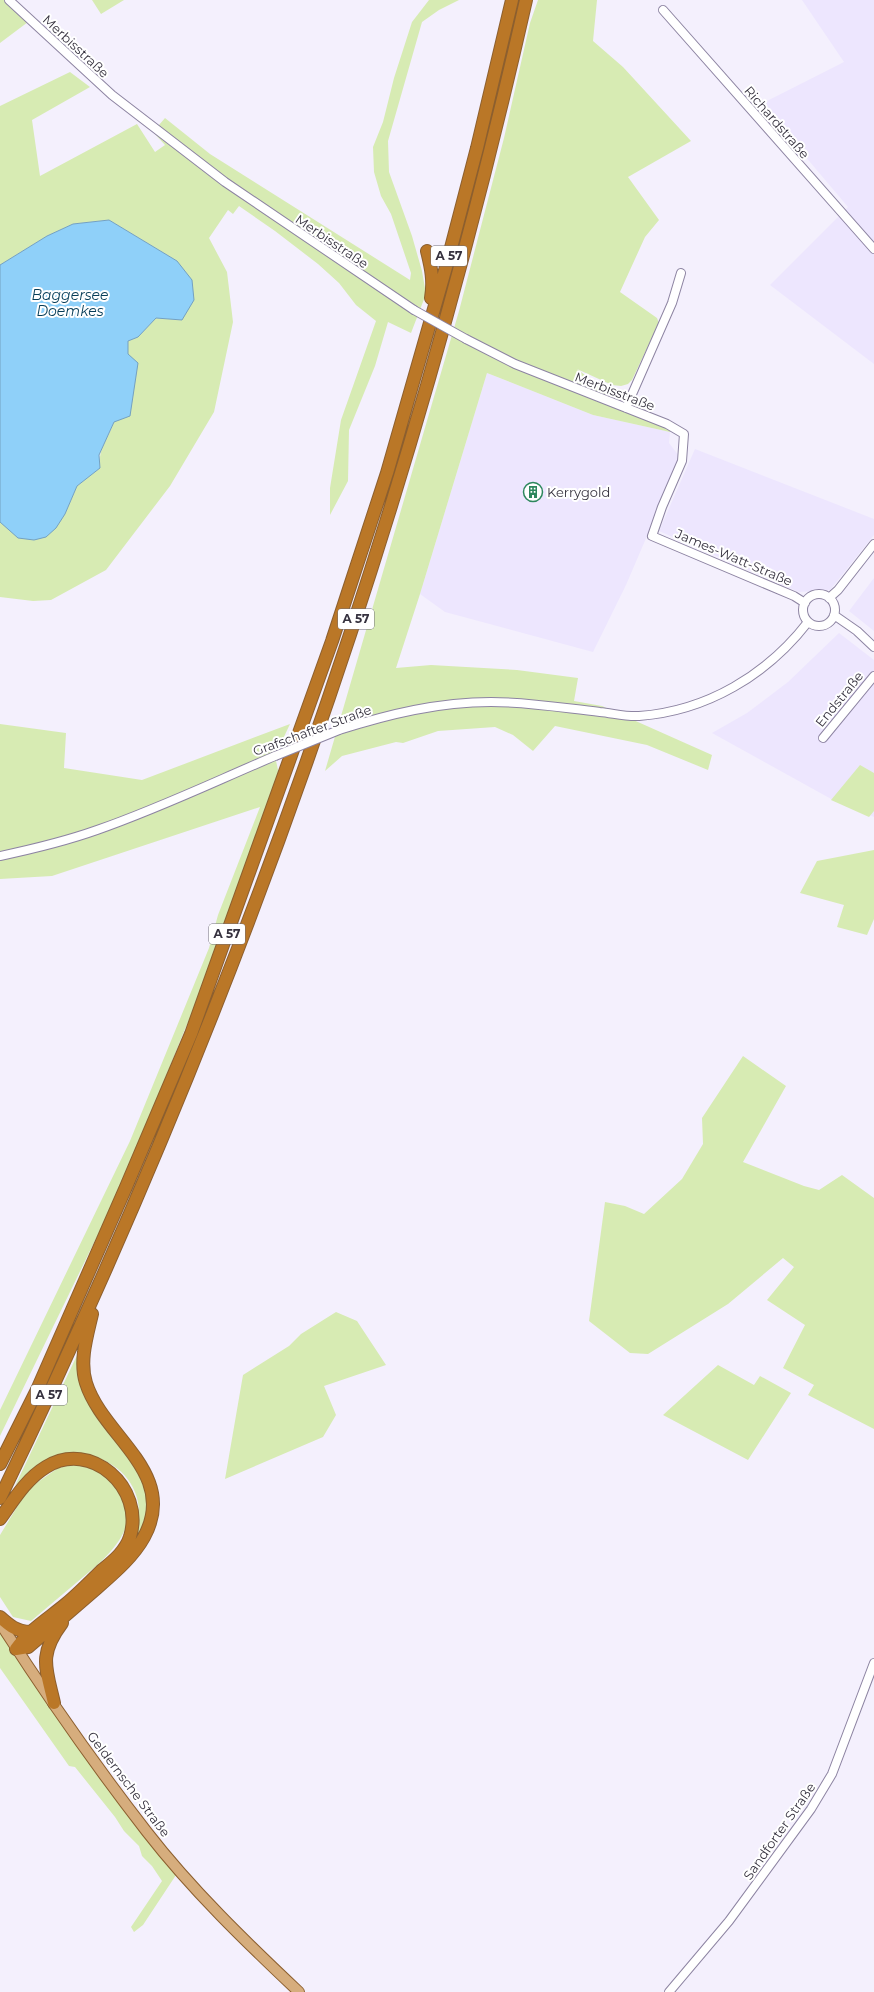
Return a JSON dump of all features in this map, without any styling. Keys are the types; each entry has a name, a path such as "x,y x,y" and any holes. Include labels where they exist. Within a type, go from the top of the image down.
{"highway":[{"name":"A 57","path":"0,1464 36,1390 120,1201 191,1034 332,641 387,473 446,267 473,163 512,0"},
{"name":"A 57","path":"0,1498 97,1290 195,1062 302,779 348,642 420,411 491,151 526,0"},
{"path":"418,364 433,288 427,250"},
{"path":"16,1649 28,1646 69,1613 128,1559 144,1538 152,1514 153,1498 149,1479 135,1456 108,1422 95,1402 86,1383 84,1354 97,1290"},
{"path":"0,1519 20,1491 46,1466 60,1461 76,1459 90,1461 115,1476 124,1488 131,1503 132,1519 130,1536 123,1551 66,1604 30,1632 16,1649"},
{"path":"54,1703 45,1665 46,1652 57,1630 69,1613"},
{"path":"0,1617 19,1631 30,1632"}],"main road":[{"name":"Geldernsche Straße","path":"0,1623 16,1649 147,1832 180,1872 253,1949 299,1992"}],"street":[{"name":"Merbisstraße","path":"8,0 112,95 225,182 414,310 515,364 667,424 684,434 682,461 662,507 652,536"},
{"name":"Richardstraße","path":"663,10 874,249"},
{"path":"626,408 672,303 681,273"},
{"name":"James-Watt-Straße","path":"652,536 794,596 805,603"},
{"path":"829,598 838,590 874,544"},
{"path":"816,595 829,598 834,606 834,615 826,624 814,625 808,622 804,613 805,603 816,595"},
{"path":"834,615 857,631 874,647"},
{"name":"Grafschafter Straße","path":"0,856 32,849 98,830 340,730 394,714 433,706 490,702 553,706 638,716 699,704 727,692 755,675 775,659 808,622"},
{"name":"Endstraße","path":"823,738 874,676"},
{"name":"Sandforter Straße","path":"668,1992 730,1921 812,1809 832,1774 874,1663"}],"shaded area":[{"path":"802,0 874,0 874,364 770,285 848,207 761,104 844,62"},
{"path":"487,373 593,415 670,432 669,443 679,456 677,466 626,585 593,652 445,612 420,594"},
{"path":"695,449 874,519 874,535 830,590 799,592 659,531"},
{"path":"874,578 874,631 849,611"},
{"path":"839,633 874,660 874,817 833,800 712,733 747,713 788,682"}],"green space":[{"path":"0,0 14,0 28,22 0,43"},
{"path":"92,0 124,0 101,14"},
{"path":"429,0 459,0 439,10 422,22 388,141 389,172 412,236 422,271 426,294 411,333 388,322 375,366 349,430 348,481 330,515 330,488 341,420 376,321 356,305 339,283 318,264 239,206 233,214 228,210 209,238 227,272 233,322 214,412 170,486 106,570 51,600 33,601 0,597 0,522 4,525 65,514 77,486 100,468 100,454 112,428 121,392 128,341 138,337 156,318 182,320 177,261 109,220 73,224 47,236 0,265 0,106 70,72 90,87 32,120 40,176 137,124 155,152 165,145 153,132 165,118 210,154 410,280 411,273 391,214 381,196 374,172 373,147 383,122 394,78 412,22"},
{"path":"538,0 597,0 593,41 623,67 691,141 628,177 659,220 645,237 620,292 657,318 659,323 632,380 628,384 621,386 612,385 577,369 605,390 606,397 671,428 670,432 593,415 487,373 396,668 431,665 517,670 578,678 574,701 602,706 712,755 708,770 647,745 555,726 533,751 513,735 495,727 438,731 403,743 396,742 342,756 325,771 459,311 504,138 530,23"},
{"path":"0,724 66,733 64,768 142,780 290,724 275,756 281,784 236,916 185,1029 122,1185 0,1436 0,1410 130,1141 209,948 218,915 260,807 52,876 0,879"},
{"path":"860,765 874,773 874,811 869,817 831,800"},
{"path":"874,850 874,919 867,935 837,927 844,905 800,893 817,861"},
{"path":"743,1056 786,1086 743,1162 804,1186 819,1190 842,1175 874,1198 874,1429 808,1395 814,1385 783,1368 805,1325 767,1300 794,1267 783,1258 728,1304 648,1354 630,1353 589,1321 605,1202 625,1206 644,1214 682,1179 703,1144 702,1118"},
{"path":"336,1312 357,1321 386,1365 324,1386 336,1415 323,1437 225,1479 243,1375 289,1346 301,1334"},
{"path":"80,1349 80,1377 145,1482 149,1504 145,1524 131,1550 139,1511 137,1498 132,1485 124,1474 101,1459 74,1453 48,1459 30,1471 15,1486"},
{"path":"718,1365 754,1385 760,1376 791,1393 748,1460 663,1415"},
{"path":"72,1465 93,1469 108,1479 118,1490 126,1504 128,1517 124,1530 118,1542 97,1565 31,1621 13,1617 0,1597 0,1535 28,1489 58,1468"},
{"path":"0,1631 178,1872 143,1925 134,1932 131,1927 162,1881 152,1866 142,1856 139,1846 124,1831 115,1817 75,1767 69,1766 0,1668"}],"water":[{"name":"Baggersee Doemkes","path":"109,220 177,261 192,280 194,300 182,320 156,318 138,337 128,341 128,354 138,363 130,416 114,422 99,455 100,468 77,486 65,514 56,528 46,537 34,540 18,538 0,522 0,265 47,236 73,224"}],"place":[{"name":"Kerrygold","path":"533,492"}]}
